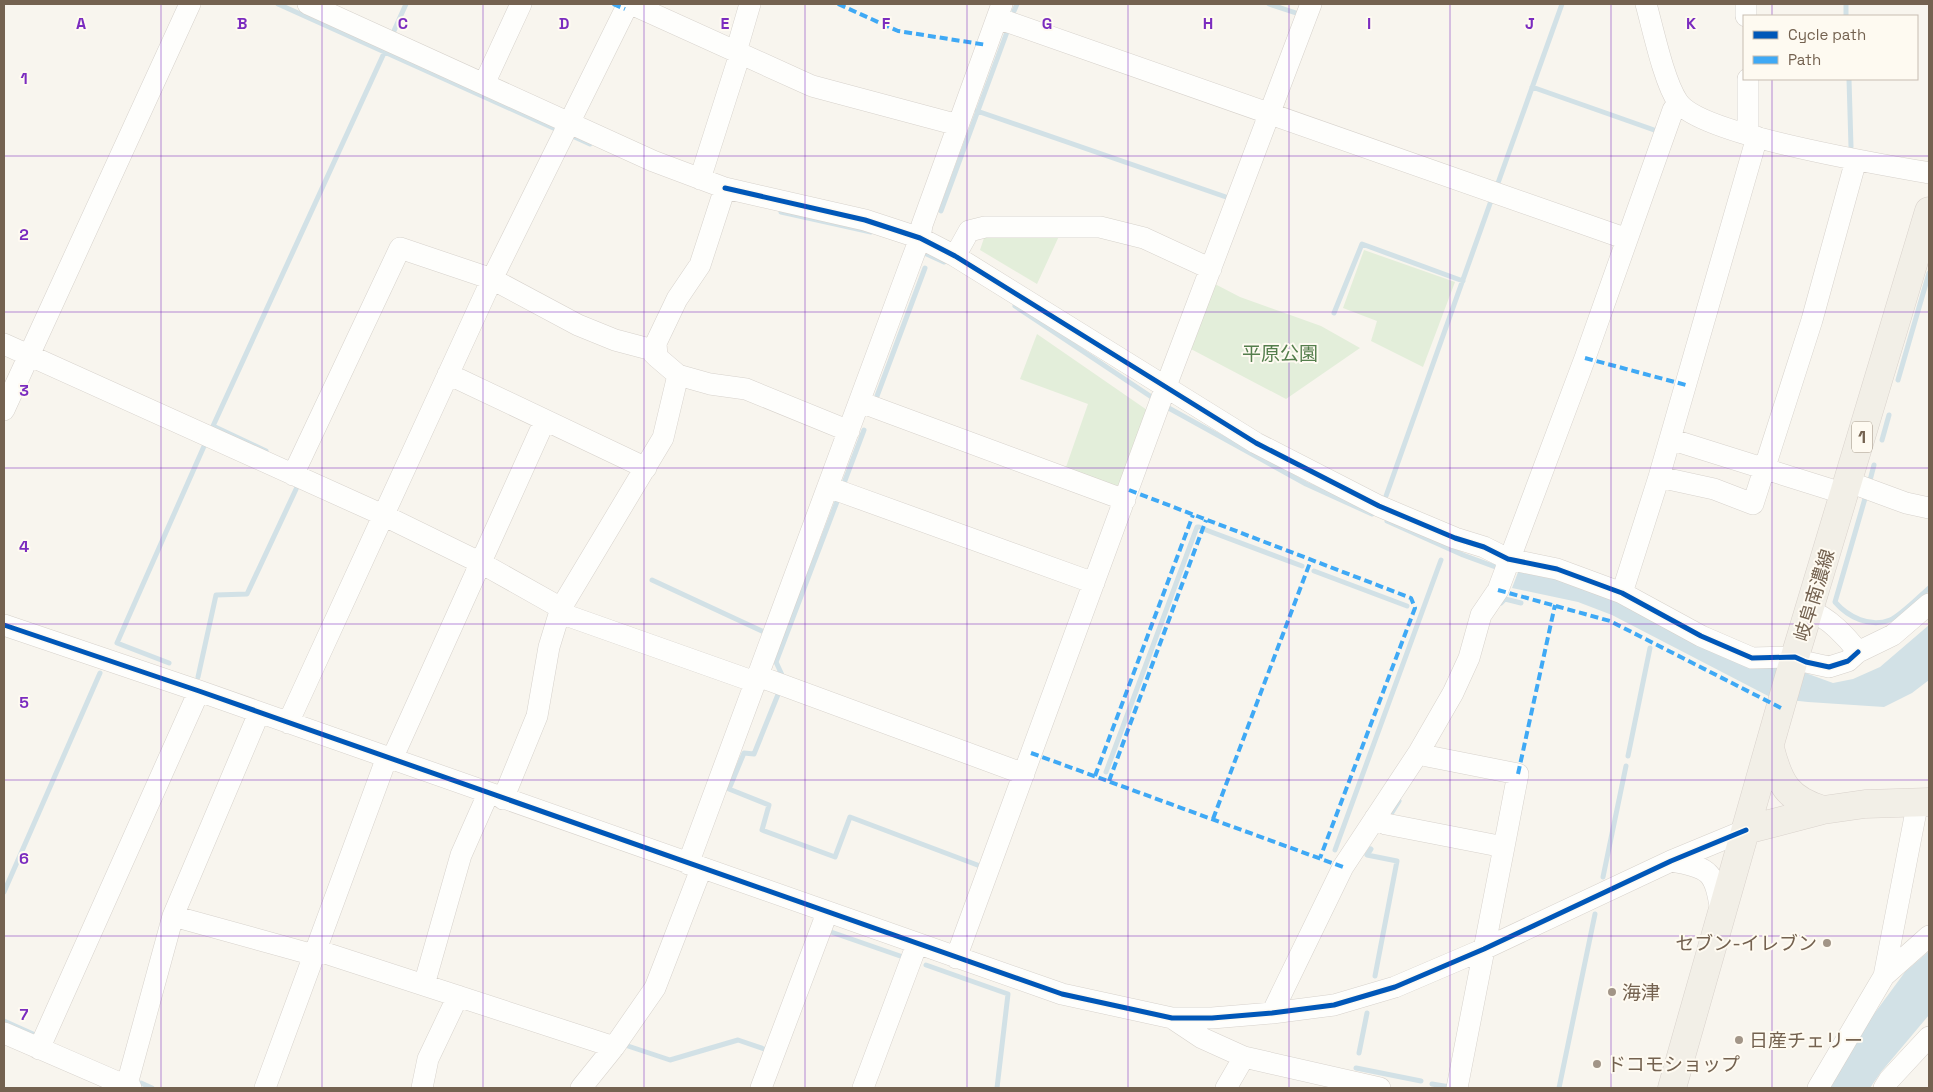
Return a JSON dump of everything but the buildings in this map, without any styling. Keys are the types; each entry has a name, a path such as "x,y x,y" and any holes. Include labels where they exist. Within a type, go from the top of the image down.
{"main road":[{"name":"岐阜南濃線","path":"1672,1088 1794,660 1929,211"},
{"name":"1","path":"1770,748 1776,772 1784,786 1793,796 1806,805 1823,810"},
{"name":"1","path":"1746,830 1823,810 1865,804 1924,802"}],"street":[{"path":"4,410 190,4"},
{"path":"308,4 484,84 564,131 700,179 722,197 865,220 916,248 955,256 1162,399 1256,443 1379,506 1455,538 1484,547 1508,559 1557,569 1622,593 1701,636 1752,658 1794,660 1829,667 1848,662 1858,652 1893,635 1929,604"},
{"path":"484,84 521,4"},
{"path":"288,723 492,279 564,131 629,4 812,86 958,125"},
{"path":"700,179 738,53 750,4"},
{"path":"956,958 1310,4"},
{"path":"1646,4 1668,79 1678,103 1700,117 1752,136 1856,160 1929,172"},
{"path":"582,1088 614,1047 655,988 756,679 860,402 1000,11 1270,114 1628,239"},
{"path":"1622,593 1670,439 1752,136 1748,80"},
{"path":"1272,1014 1343,867 1419,752 1453,693 1469,658 1481,615 1498,590 1508,559 1585,358 1673,110 1678,103"},
{"path":"1659,477 1714,489 1753,504 1812,320 1856,160"},
{"path":"657,357 656,342 677,299 700,265 722,197"},
{"path":"955,256 969,231 985,227 1100,227 1144,238 1211,269"},
{"path":"293,475 400,248 492,279 578,325 615,340 649,349 678,375 710,384 746,388 849,430"},
{"path":"4,344 383,515 481,563 560,610 1024,774"},
{"path":"448,374 646,468"},
{"path":"424,985 461,855 496,796 537,716 549,647 560,610 664,438 678,375"},
{"path":"860,402 1125,500"},
{"path":"265,1088 390,758 545,420"},
{"path":"1670,439 1763,469 1929,508"},
{"path":"828,486 1094,583"},
{"path":"1810,611 1820,614 1847,636 1858,652"},
{"path":"4,626 260,712 827,913 1062,994 1172,1018 1212,1018 1272,1014 1334,1005 1396,987 1484,949 1671,861 1746,830"},
{"path":"40,1049 199,691"},
{"path":"4,1033 128,1088 173,916 260,712"},
{"path":"1419,752 1427,756 1518,774 1457,1088"},
{"path":"1818,1088 1884,976 1924,802"},
{"path":"1375,818 1386,824 1504,847"},
{"path":"1671,861 1703,869 1711,875 1718,890 1722,912"},
{"path":"761,1088 827,913"},
{"path":"173,916 315,952 424,985 614,1047"},
{"path":"1884,976 1929,936"},
{"path":"867,1088 917,944"},
{"path":"422,1088 428,1059 458,996"},
{"path":"1172,1018 1202,1038 1244,1057 1380,1088"},
{"path":"1884,1088 1889,1080 1929,1037"},
{"path":"1226,1088 1244,1057"}],"green space":[{"path":"1060,234 1037,284 980,250 985,235"},
{"path":"1364,250 1455,282 1423,367 1371,341 1377,321 1343,308"},
{"name":"平原公園","path":"1213,283 1240,297 1321,326 1360,348 1286,399 1189,348"},
{"path":"1037,334 1147,410 1120,484 1115,486 1066,467 1088,404 1020,379"}],"shaded area":[{"path":"1520,567 1609,595 1833,683 1853,679 1880,667 1929,625 1929,680 1912,693 1884,707 1772,698 1612,615 1578,602 1512,588"},
{"path":"1929,951 1929,1015 1881,1072 1870,1088 1826,1088 1860,1033 1905,972"}],"waterway":[{"path":"278,4 560,131"},
{"path":"393,33 406,4"},
{"path":"1014,11 1017,4"},
{"path":"1269,4 1296,13"},
{"path":"1498,183 1562,4"},
{"path":"1846,4 1846,15"},
{"path":"941,211 1007,32"},
{"path":"266,451 213,426 385,51"},
{"path":"1849,80 1851,147"},
{"path":"1532,87 1657,131"},
{"path":"977,111 1226,197"},
{"path":"568,134 590,144"},
{"path":"1386,496 1492,198"},
{"path":"781,212 871,232"},
{"path":"1334,313 1362,244 1463,281"},
{"path":"920,251 944,262"},
{"path":"877,396 925,268"},
{"path":"1898,380 1929,273"},
{"path":"1015,306 1156,400"},
{"path":"1165,406 1306,484 1372,514"},
{"path":"1882,440 1889,415"},
{"path":"844,483 864,430"},
{"path":"169,663 117,643 205,444"},
{"path":"1869,484 1874,465"},
{"path":"198,677 216,595 247,594 298,485"},
{"path":"1866,495 1835,602 1846,612 1860,620 1875,623 1882,622 1890,620 1899,614 1929,588"},
{"path":"782,675 776,662 838,499"},
{"path":"1387,521 1463,555 1501,569"},
{"path":"1106,772 1197,527 1199,527"},
{"path":"1206,530 1302,566"},
{"path":"1335,850 1441,560"},
{"path":"1314,571 1407,606"},
{"path":"652,580 766,633"},
{"path":"1501,603 1505,599 1521,603"},
{"path":"1628,756 1650,648"},
{"path":"4,892 100,673"},
{"path":"779,692 754,754 744,753 729,789 769,805 762,830 835,857 850,817 980,866"},
{"path":"1603,877 1626,766"},
{"path":"1391,814 1399,801"},
{"path":"1371,849 1367,855 1397,861 1375,976"},
{"path":"1559,1088 1595,914"},
{"path":"831,932 903,957"},
{"path":"926,965 1008,994 997,1088"},
{"path":"1359,1053 1367,1013"},
{"path":"4,1021 33,1034"},
{"path":"628,1046 670,1060 738,1040 767,1050 765,1054"},
{"path":"1356,1068 1421,1081"},
{"path":"141,1083 152,1088"},
{"path":"1432,1084 1450,1087"}],"marked path":[{"path":"613,4 625,9"},
{"path":"838,4 898,31 987,45"},
{"path":"1585,358 1686,385"},
{"path":"1129,490 1411,598 1415,608 1320,858"},
{"path":"1095,776 1193,515"},
{"path":"1109,781 1206,520"},
{"path":"1213,819 1311,560"},
{"path":"1498,590 1610,621 1781,708"},
{"path":"1518,774 1555,605"},
{"path":"1031,753 1343,867"}],"cycle path":[{"path":"725,188 865,220 920,238 955,256 1256,443 1379,506 1455,538 1484,547 1508,559 1557,569 1622,593 1701,636 1752,658 1795,657 1806,662 1829,667 1848,661 1858,652"},
{"path":"4,625 199,691 1062,994 1172,1018 1212,1018 1334,1005 1395,987 1484,949 1671,861 1746,830"}],"place":[{"name":"セブン-イレブン","path":"1827,943"},
{"name":"海津","path":"1612,992"},
{"name":"日産チェリー","path":"1739,1040"},
{"name":"ドコモショップ","path":"1597,1064"}]}
